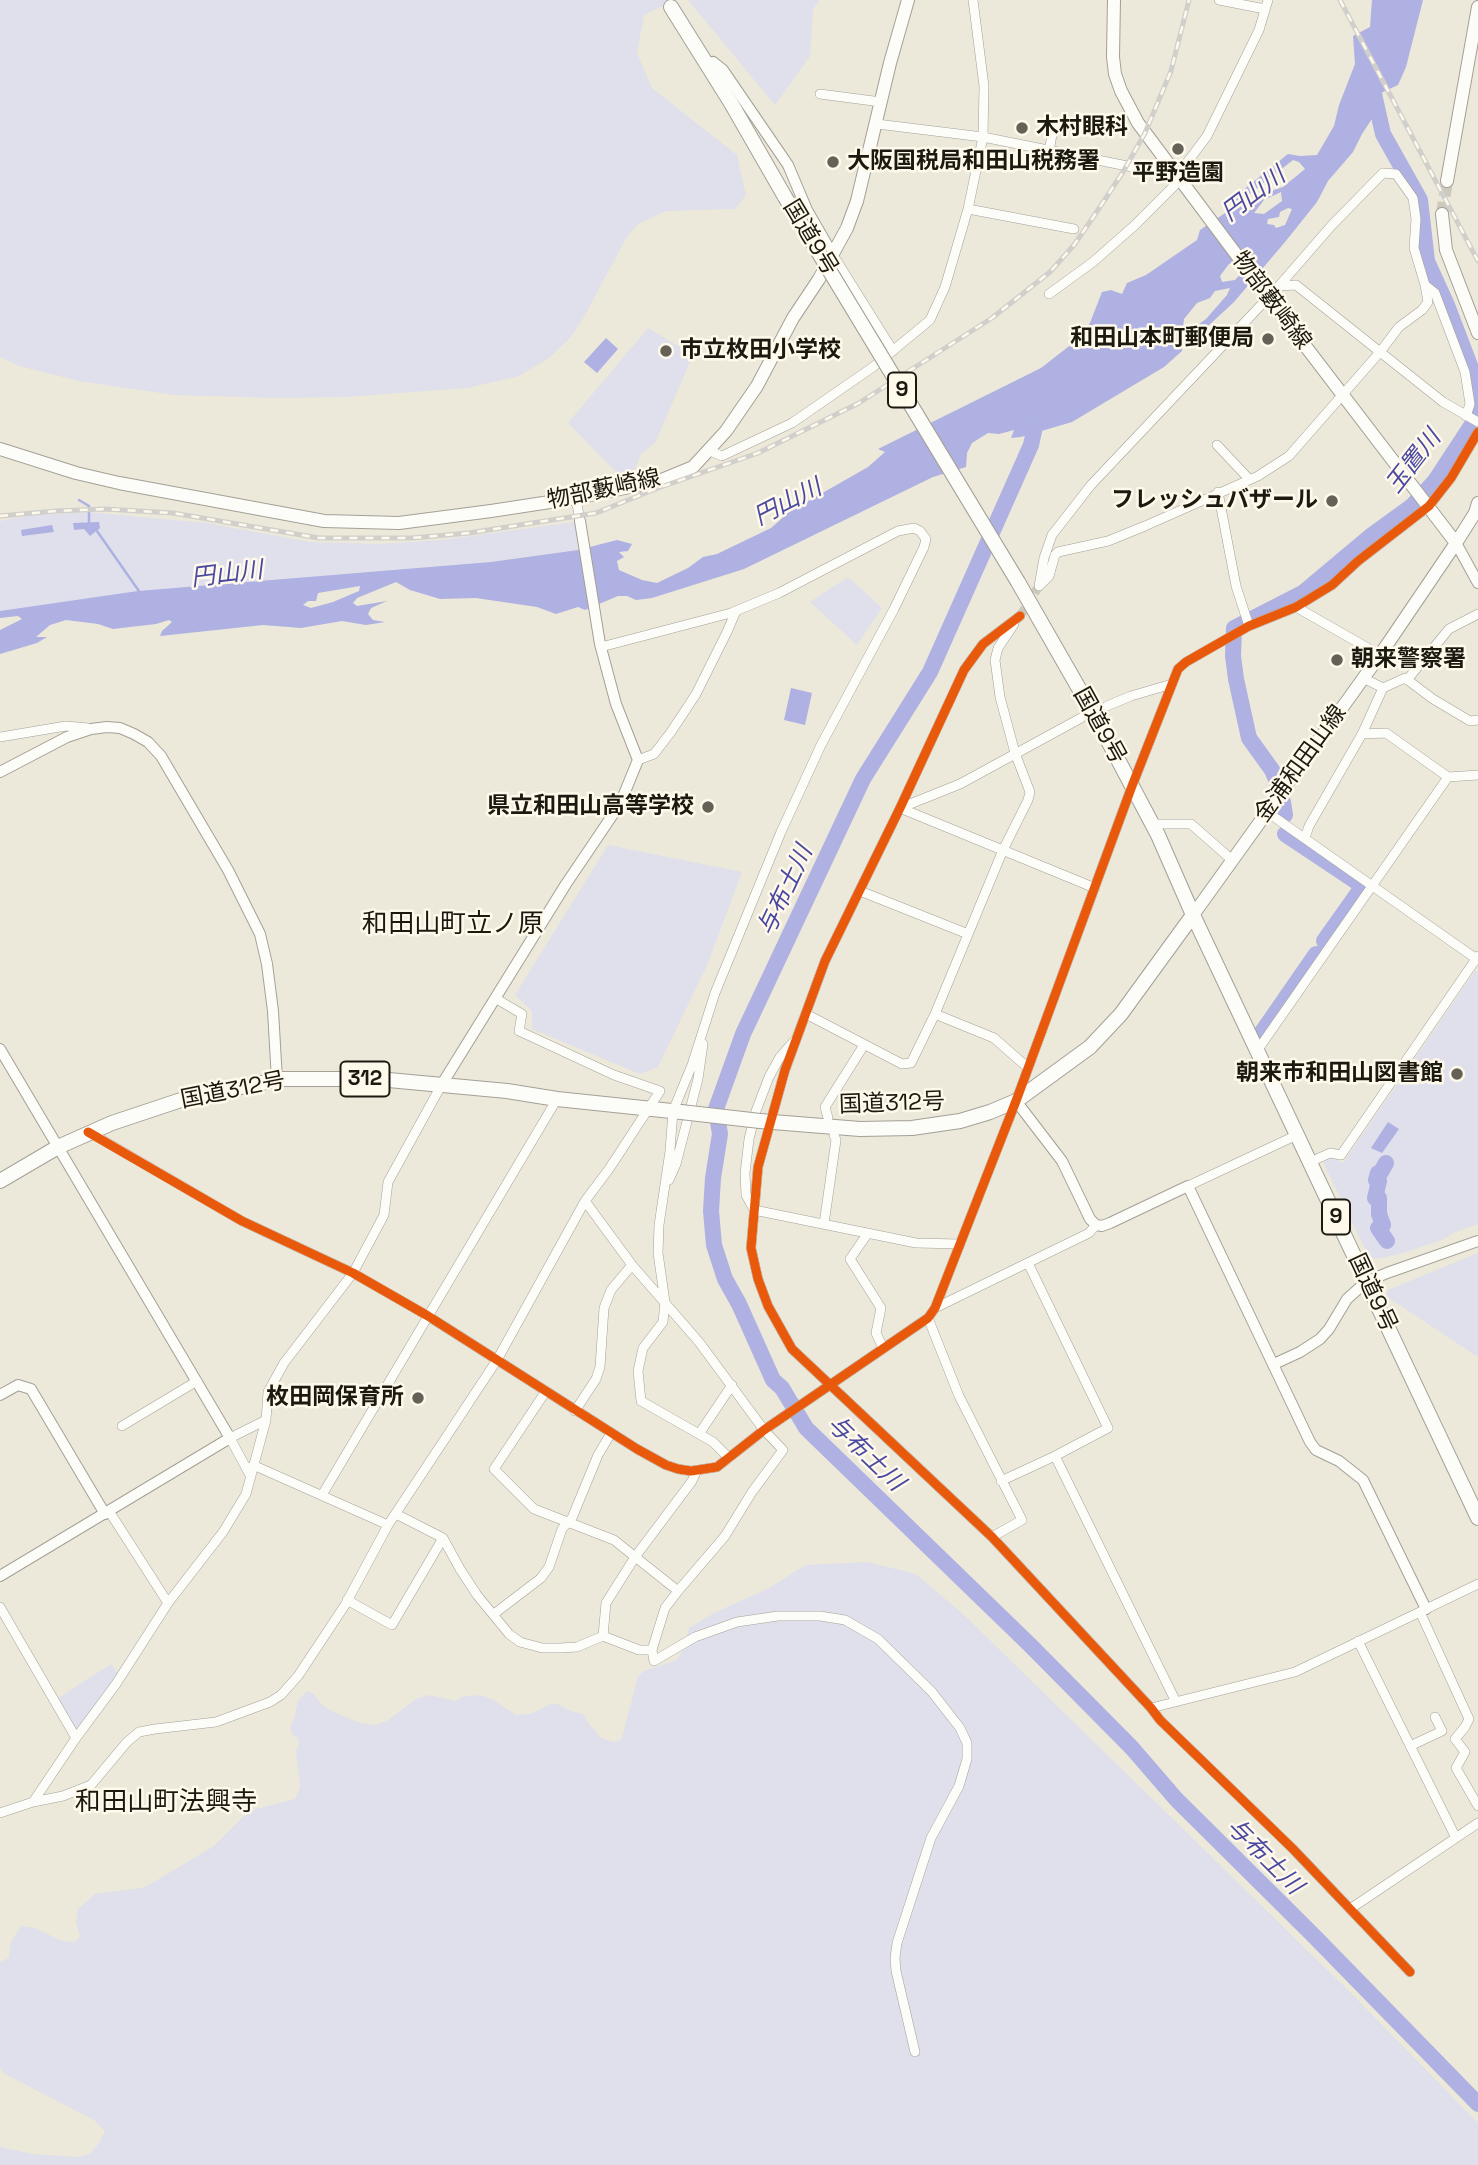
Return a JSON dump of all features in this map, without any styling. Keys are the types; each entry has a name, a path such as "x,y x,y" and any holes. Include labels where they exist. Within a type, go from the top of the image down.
{"highway":[{"name":"国道9号","path":"671,7 1018,582 1132,786 1478,1518"},
{"name":"国道312号","path":"0,1181 58,1147 112,1122 187,1098 276,1080 378,1079 442,1084 648,1109 860,1129 912,1128 960,1121 1016,1101 1090,1047 1121,1014 1193,915"}],"main road":[{"name":"物部藪崎線","path":"0,449 119,483 324,521 399,523 576,498 659,481 693,467 726,431 757,386 793,318 847,228 858,201 890,63 908,0"},
{"name":"物部藪崎線","path":"1114,0 1115,74 1138,122 1266,295 1456,543"},
{"path":"1447,181 1478,7"},
{"path":"1442,214 1446,250 1478,333"},
{"path":"1456,543 1475,513 1478,503"},
{"name":"金浦和田山線","path":"1193,915 1380,655 1456,543"}],"street":[{"path":"710,451 722,456 792,423 893,351 930,320 945,287 968,209 983,137 984,86 973,0"},
{"path":"1049,294 1093,262 1135,225 1180,180 1207,136 1259,30 1267,5 1219,0"},
{"path":"707,66 713,62 723,70 788,165 807,210 893,351"},
{"path":"820,94 881,103"},
{"path":"1049,151 1054,124 1072,122"},
{"path":"877,124 983,137 1180,180"},
{"path":"1383,173 1396,174 1413,198 1416,219 1414,248 1426,285 1428,302 1422,310 1399,327 1289,456 1249,479 1108,541 1058,552 1049,576 1039,586 1052,535 1091,485 1266,295 1279,286 1332,225 1383,173"},
{"path":"968,209 1074,229"},
{"path":"1279,286 1296,285 1443,402 1478,422"},
{"path":"1426,285 1434,293 1465,372 1470,404 1466,416"},
{"path":"88,1132 242,1221 353,1273 428,1316 575,1411 667,1465 678,1469 697,1470 717,1466 764,1430 928,1318 935,1308 1016,1101 1178,669 1249,626 1296,607 1332,585 1451,478 1478,432"},
{"path":"1217,445 1249,479"},
{"path":"1218,492 1236,586 1249,626"},
{"path":"33,1802 116,1685 168,1604 223,1532 246,1494 266,1420 268,1392 284,1363 353,1273 384,1215 388,1182 442,1084 566,884 620,804 638,760 616,704 600,645 576,498"},
{"path":"600,645 736,611 779,593 898,531 914,528 926,539 894,609 821,745 781,832 715,993 677,1112 659,1224 658,1253 665,1302 663,1322 643,1348 638,1371 641,1401 713,1442 729,1458"},
{"path":"1456,543 1478,583"},
{"path":"1296,607 1380,655"},
{"path":"638,760 654,754 696,694 736,611"},
{"path":"1407,680 1449,629 1478,614"},
{"path":"806,1014 902,1064 911,1063 935,1014 1003,850 1031,792 1015,753 1000,697 995,660 998,648 1020,616 983,644 964,670 825,961 766,1121 758,1167 751,1248 758,1279 768,1306 792,1349 828,1386 992,1537 1160,1720 1293,1849 1410,1972"},
{"path":"1363,678 1383,688"},
{"path":"1305,838 1308,826 1362,734 1383,688 1405,678 1433,699 1471,721 1478,720"},
{"path":"1107,706 1171,684"},
{"path":"900,808 960,784 1081,718"},
{"path":"0,737 66,726 91,729"},
{"path":"0,772 67,737 91,729 120,728 148,742 161,757 242,896 260,934 273,1011 276,1080"},
{"path":"1362,734 1386,733 1448,776 1478,775"},
{"path":"1257,1051 1448,776"},
{"path":"900,808 1095,888"},
{"path":"1267,812 1478,958 1340,1155 1330,1153 1310,1162"},
{"path":"1152,824 1191,824 1233,860"},
{"path":"860,891 968,934"},
{"path":"0,1813 63,1796 91,1785 127,1742 139,1732 215,1722 270,1702 289,1687 347,1600 388,1525 497,1360 585,1200 609,1169 660,1091 614,1075 519,1031 522,1014 495,998"},
{"path":"935,1014 994,1038 1027,1067"},
{"path":"665,1189 676,1164 698,1079 706,1022"},
{"path":"754,1210 746,1195 745,1173 756,1111 780,1057 798,1036"},
{"path":"828,1118 825,1107 864,1045"},
{"path":"0,1049 230,1437 251,1477"},
{"path":"322,1495 557,1099"},
{"path":"1016,1101 1062,1161 1090,1219 1096,1225 1102,1226 1297,1135"},
{"path":"824,1224 836,1140 834,1135"},
{"path":"1188,1186 1316,1450 1339,1461 1363,1480 1469,1718 1455,1739 1465,1752 1456,1768 1478,1806"},
{"path":"585,1200 632,1265 699,1342 764,1430 783,1450 752,1492 725,1536 666,1608 652,1650 654,1661 695,1637 737,1622 778,1616 820,1616 845,1620 878,1639 932,1692 960,1728 967,1743 967,1759 959,1786 931,1838 895,1950 896,1971 915,2052"},
{"path":"754,1210 916,1243 960,1244"},
{"path":"935,1308 1089,1233 1096,1225"},
{"path":"868,1233 850,1259 881,1308 876,1333 883,1348"},
{"path":"1274,1364 1320,1339 1347,1299 1366,1282 1478,1241"},
{"path":"1001,1480 1108,1428 1028,1263"},
{"path":"575,1411 596,1379 604,1308 611,1290 632,1265"},
{"path":"928,1318 958,1396 1023,1520 992,1537"},
{"path":"122,1426 197,1381"},
{"path":"0,1395 18,1385 31,1389 107,1513 168,1604"},
{"path":"699,1434 732,1385"},
{"path":"546,1391 494,1469 534,1509 614,1539 678,1591"},
{"path":"0,1576 230,1437 266,1420"},
{"path":"494,1614 541,1578 548,1567 562,1529 572,1518 598,1455 611,1433"},
{"path":"1055,1456 1176,1702"},
{"path":"253,1465 388,1525"},
{"path":"603,1636 606,1603 697,1470"},
{"path":"396,1514 443,1538 477,1595 509,1634 520,1642 542,1648 577,1647 603,1636 639,1650 652,1650"},
{"path":"347,1600 393,1625 443,1538"},
{"path":"1151,1708 1295,1672 1478,1584"},
{"path":"0,1607 76,1738"},
{"path":"1358,1641 1456,1838"},
{"path":"1410,1746 1442,1731 1435,1717"},
{"path":"1350,1909 1478,1823"}],"shaded area":[{"path":"0,0 674,0 644,15 637,53 652,88 737,155 746,195 735,209 666,211 638,224 626,238 570,338 549,358 519,376 467,388 346,397 276,398 174,395 79,381 19,366 0,357"},
{"path":"688,0 820,0 813,9 810,56 775,105"},
{"path":"648,328 693,355 655,443 641,454 633,474 620,476 568,423"},
{"path":"87,512 206,523 310,542 378,544 442,540 575,522 578,550 491,562 0,611 0,521 26,516"},
{"path":"848,577 882,608 857,645 810,602"},
{"path":"608,845 742,872 708,963 658,1067 640,1074 532,1029 532,1011 515,995"},
{"path":"1475,971 1478,971 1478,1224 1400,1254 1376,1259 1369,1257 1323,1162 1333,1157 1343,1163"},
{"path":"1478,1253 1478,1357 1386,1296 1388,1290"},
{"path":"867,1562 916,1574 963,1614 1353,1995 1478,2123 1478,2165 0,2165 0,2147 33,2154 77,2157 90,2154 105,2131 94,2120 3,2073 0,2067 0,1962 9,1958 10,1944 21,1926 35,1928 62,1941 75,1942 80,1936 76,1922 78,1909 95,1894 142,1888 214,1846 244,1816 256,1809 295,1799 300,1787 296,1751 299,1744 290,1728 298,1701 307,1691 313,1693 321,1704 333,1712 360,1723 374,1725 387,1721 416,1699 429,1695 456,1701 461,1697 480,1695 492,1699 516,1715 530,1714 551,1704 558,1704 570,1711 584,1714 601,1738 614,1742 620,1740 623,1734 638,1676 644,1671 677,1660 684,1648 689,1628 714,1613 769,1588 806,1565"},
{"path":"111,1664 118,1673 76,1738 55,1700"}],"water":[{"path":"1372,0 1423,0 1406,67 1398,85 1381,93 1383,102 1353,152 1328,181 1317,202 1234,302 1193,340 1185,338 1182,351 1164,367 1072,422 1021,437 1011,438 1014,430 999,434 988,433 972,443 967,453 966,467 933,477 744,569 652,598 636,600 618,596 585,610 578,607 556,614 537,607 476,598 440,599 410,590 396,582 357,598 353,603 357,606 387,601 371,608 368,614 373,620 385,622 366,625 342,621 301,628 263,625 160,636 172,622 169,620 113,629 66,620 50,625 36,637 47,637 37,643 0,654 0,630 22,619 18,616 0,618 0,611 138,591 491,562 578,550 617,540 632,544 628,551 619,552 624,557 617,561 619,570 657,583 688,568 703,557 717,554 771,528 789,512 868,467 885,452 878,449 1041,368 1086,333 1102,292 1111,290 1122,294 1127,283 1146,275 1197,240 1200,230 1231,209 1237,195 1288,154 1317,155 1334,126 1355,64 1353,36 1370,27","holes":["1293,160 1305,169 1283,187 1242,204 1246,197","1281,192 1282,201 1264,214 1254,213 1264,200","1292,209 1285,225 1276,228 1267,224 1268,219 1279,217 1280,212","1256,256 1235,280 1222,282 1220,276 1229,264","1230,288 1206,319 1192,329 1183,327 1184,319 1197,303 1210,298 1215,291","360,586 359,591 333,602 311,608 303,605 308,601 316,601 318,593"]},
{"path":"606,338 618,349 597,373 584,362"},
{"path":"99,522 100,528 90,536 84,529 74,530 73,523"},
{"path":"52,525 54,532 22,536 21,530"},
{"path":"791,688 812,693 805,725 784,720"},
{"path":"1388,1122 1399,1129 1382,1153 1371,1148"}],"waterway":[{"name":"玉置川","path":"1278,784 1272,770 1249,738 1236,679 1234,628 1304,592 1372,535 1412,506 1435,481 1475,420 1477,394 1471,368 1427,261 1420,200 1383,134 1374,94"},
{"name":"与布土川","path":"1038,413 1031,445 930,672 863,779 743,1034 716,1109 720,1134 711,1211 714,1245 725,1279 773,1380 782,1388 806,1428 1030,1645 1132,1748 1176,1799 1478,2104"},
{"path":"79,500 89,506 89,522"},
{"path":"97,531 141,594"},
{"name":"玉置川","path":"1283,802 1285,815"},
{"name":"玉置川","path":"1285,834 1363,886 1324,941"},
{"name":"玉置川","path":"1262,1032 1316,954"},
{"path":"1386,1163 1378,1173 1375,1198 1379,1198 1379,1214 1383,1225 1378,1228 1387,1241"}],"tunnel":[{"path":"1442,214 1447,181"},
{"path":"1020,616 1039,586"}],"railway":[{"path":"0,516 105,509 173,513 319,538 412,538 469,533 596,513 758,453 859,403 992,318 1050,272 1074,245 1094,216 1145,133 1171,71 1189,0"},
{"path":"1340,0 1478,261"}],"cycle path":[{"path":"88,1132 242,1221 353,1273 428,1316 666,1465 691,1471 717,1467 764,1430 928,1318 935,1308 1016,1101 1178,669 1249,626 1296,607 1332,585 1358,561 1429,506 1451,478 1478,432"},
{"path":"1020,616 983,644 964,670 825,961 785,1070 758,1167 751,1248 758,1279 768,1306 792,1349 992,1537 1160,1720 1293,1849 1410,1972"}],"place":[{"name":"木村眼科","path":"1022,128"},
{"name":"平野造園","path":"1178,149"},
{"name":"大阪国税局和田山税務署","path":"833,162"},
{"name":"和田山本町郵便局","path":"1268,339"},
{"name":"市立枚田小学校","path":"666,351"},
{"name":"フレッシュバザール","path":"1332,501"},
{"name":"朝来警察署","path":"1337,660"},
{"name":"県立和田山高等学校","path":"708,807"},
{"name":"朝来市和田山図書館","path":"1457,1074"},
{"name":"枚田岡保育所","path":"418,1398"}],"district":[{"name":"和田山町立ノ原","path":"453,925"},
{"name":"和田山町法興寺","path":"166,1803"}],"water label":[{"name":"円山川","path":"1254,195"},
{"name":"円山川","path":"788,503"},
{"name":"円山川","path":"227,575"}]}
